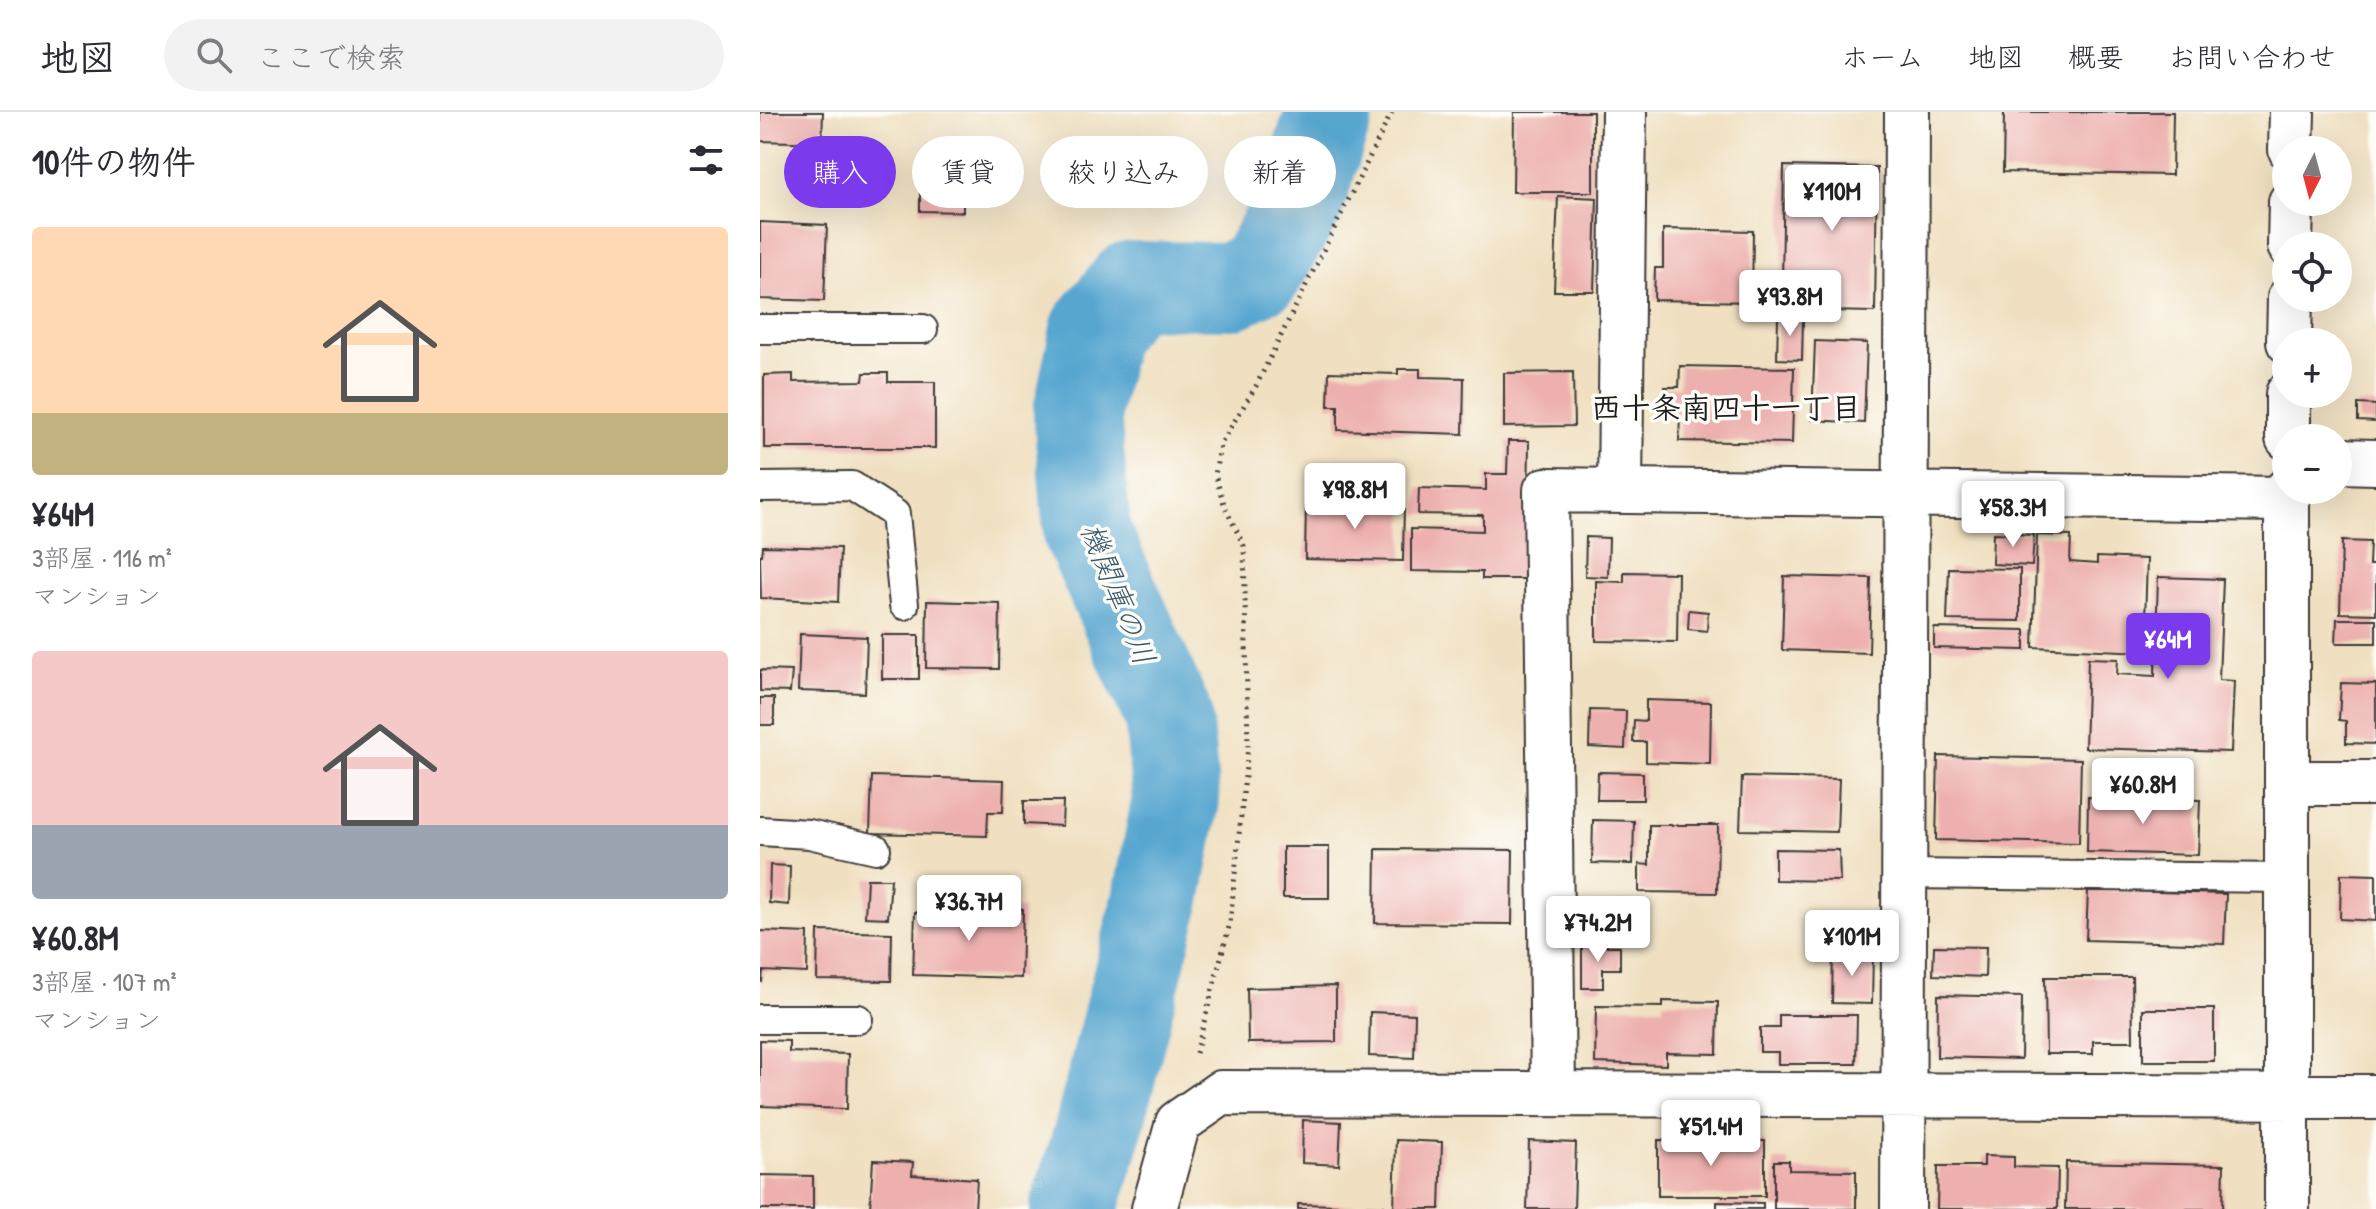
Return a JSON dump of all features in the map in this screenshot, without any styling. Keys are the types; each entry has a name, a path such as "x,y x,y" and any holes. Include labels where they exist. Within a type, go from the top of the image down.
{"street":[{"path":"1620,491 1624,112"},
{"path":"1903,1209 1907,112"},
{"path":"2291,136 2292,112"},
{"path":"2352,461 2376,462"},
{"path":"1553,1093 1546,490 2272,494"},
{"path":"2287,504 2287,1209"},
{"path":"2287,783 2376,783"},
{"path":"1154,1209 1178,1123 1221,1093 2376,1097"}],"lane":[{"path":"760,329 923,329"},
{"path":"760,487 852,486 895,514 904,605"},
{"path":"760,831 809,834 876,849"},
{"path":"1904,874 2287,878"},
{"path":"760,1019 858,1019"}],"path":[{"path":"1178,1123 1230,923 1248,747 1244,546 1225,507 1215,475 1220,445 1256,386 1392,112"}],"building":[{"path":"760,112 823,112 822,136 784,136 784,142 760,141"},
{"path":"1514,112 1593,112 1593,192 1513,192"},
{"path":"2004,112 2173,112 2172,175 2003,172"},
{"path":"1784,166 1877,168 1875,312 1827,311 1828,283 1782,283"},
{"path":"1558,196 1597,198 1594,291 1554,291"},
{"path":"920,208 963,208 963,212 920,211"},
{"path":"760,222 827,225 824,301 760,299"},
{"path":"1663,229 1753,231 1752,302 1654,300 1655,268 1663,268"},
{"path":"1778,317 1803,318 1802,360 1777,359"},
{"path":"1815,341 1867,343 1864,423 1812,420"},
{"path":"1680,366 1794,368 1792,443 1679,441 1680,416 1664,416 1664,387 1679,387"},
{"path":"1398,369 1420,369 1420,377 1464,378 1463,434 1338,430 1338,406 1328,406 1329,372 1398,374"},
{"path":"1573,372 1574,426 1504,427 1504,373"},
{"path":"864,373 888,373 888,382 935,382 935,448 764,448 764,375 793,374 793,382 863,381"},
{"path":"2358,404 2376,405 2376,422 2358,421"},
{"path":"1508,441 1529,441 1527,579 1482,579 1482,572 1411,571 1411,529 1483,531 1483,515 1418,514 1419,488 1486,490 1486,474 1507,474"},
{"path":"1306,502 1404,503 1403,561 1305,559"},
{"path":"1993,533 2034,535 2032,566 1992,564"},
{"path":"2037,535 2071,536 2070,562 2097,564 2097,557 2147,559 2144,652 2033,647"},
{"path":"1586,537 1609,538 1608,577 1585,576"},
{"path":"2342,541 2370,542 2369,565 2376,565 2376,614 2340,613"},
{"path":"763,546 840,548 838,602 761,598 760,555"},
{"path":"1949,568 2020,569 2020,621 1947,620"},
{"path":"1624,572 1678,573 1677,642 1596,641 1596,581 1624,582"},
{"path":"1784,576 1871,578 1869,653 1782,650"},
{"path":"2158,577 2223,579 2219,680 2234,681 2231,752 2085,748 2088,658 2118,659 2117,674 2155,676"},
{"path":"927,601 1000,603 999,669 926,668"},
{"path":"1689,610 1708,612 1707,631 1688,629"},
{"path":"2337,619 2376,619 2376,643 2336,643"},
{"path":"1934,628 2025,630 2025,650 1934,648"},
{"path":"800,634 867,637 865,693 798,691"},
{"path":"882,635 919,635 919,679 882,679"},
{"path":"760,670 792,671 790,692 760,691"},
{"path":"2341,683 2376,684 2376,744 2346,743 2346,721 2339,720"},
{"path":"760,698 774,698 774,725 760,725"},
{"path":"1646,700 1711,702 1710,764 1646,762 1646,742 1633,742 1634,720 1646,721"},
{"path":"1590,710 1626,711 1625,749 1589,747"},
{"path":"1938,756 2081,759 2079,843 1936,840"},
{"path":"1598,772 1643,773 1643,800 1597,800"},
{"path":"872,776 1004,780 1003,812 988,812 987,836 870,833"},
{"path":"1742,777 1839,779 1837,832 1740,830"},
{"path":"2088,797 2200,800 2198,855 2087,852"},
{"path":"1024,801 1063,801 1062,826 1024,824"},
{"path":"1593,820 1634,821 1633,864 1592,863"},
{"path":"1649,825 1718,825 1717,893 1639,892 1639,864 1649,865"},
{"path":"1283,847 1329,847 1329,898 1283,898"},
{"path":"1376,849 1513,850 1512,924 1375,923"},
{"path":"1775,849 1839,850 1840,881 1775,880"},
{"path":"770,865 790,866 789,905 769,903"},
{"path":"2341,874 2376,875 2376,921 2340,919"},
{"path":"867,879 891,879 888,918 865,917"},
{"path":"2088,890 2226,894 2224,944 2086,940"},
{"path":"950,907 1023,909 1021,978 913,975 915,912 949,913"},
{"path":"760,931 808,933 807,973 763,971 760,981"},
{"path":"818,931 892,933 891,981 817,980"},
{"path":"1582,946 1620,946 1620,969 1603,969 1603,988 1582,988"},
{"path":"1934,946 1986,947 1985,977 1933,975"},
{"path":"1833,951 1873,952 1872,1004 1832,1003"},
{"path":"2045,977 2132,977 2133,1041 2093,1041 2093,1054 2046,1054"},
{"path":"1336,986 1336,1042 1248,1043 1247,988"},
{"path":"1938,995 2022,997 2021,1059 1937,1057"},
{"path":"1663,1001 1718,1002 1717,1054 1666,1053 1666,1065 1595,1063 1596,1006 1663,1007"},
{"path":"2143,1009 2214,1009 2214,1061 2143,1061"},
{"path":"1370,1012 1415,1014 1414,1058 1369,1056"},
{"path":"1779,1015 1857,1015 1856,1064 1778,1064 1778,1052 1760,1052 1760,1028 1779,1028"},
{"path":"760,1040 789,1041 789,1052 848,1054 847,1109 760,1106"},
{"path":"1303,1120 1341,1122 1339,1165 1302,1163"},
{"path":"1396,1140 1442,1142 1440,1209 1394,1209"},
{"path":"1658,1140 1765,1141 1765,1196 1658,1196"},
{"path":"1529,1141 1576,1143 1574,1209 1527,1209"},
{"path":"1984,1156 2014,1157 2014,1167 2058,1168 2057,1209 1937,1209 1938,1166 1984,1166"},
{"path":"873,1160 913,1162 912,1175 977,1179 975,1209 870,1209"},
{"path":"1774,1161 1789,1161 1789,1170 1856,1171 1856,1209 1774,1209"},
{"path":"2066,1162 2224,1165 2223,1209 2065,1209"},
{"path":"760,1175 813,1176 813,1209 760,1209"},
{"path":"1717,1202 1763,1203 1763,1209 1717,1209"},
{"path":"1298,1204 1384,1206 1384,1209 1298,1209"}],"waterway":[{"name":"機関庫の川","path":"1074,1209 1096,1139 1158,893 1176,799 1168,715 1087,532 1077,412 1094,331 1131,285 1231,286 1260,271 1300,202 1330,112"}],"district":[{"name":"西十条南四十一丁目","path":"1726,408"}]}
